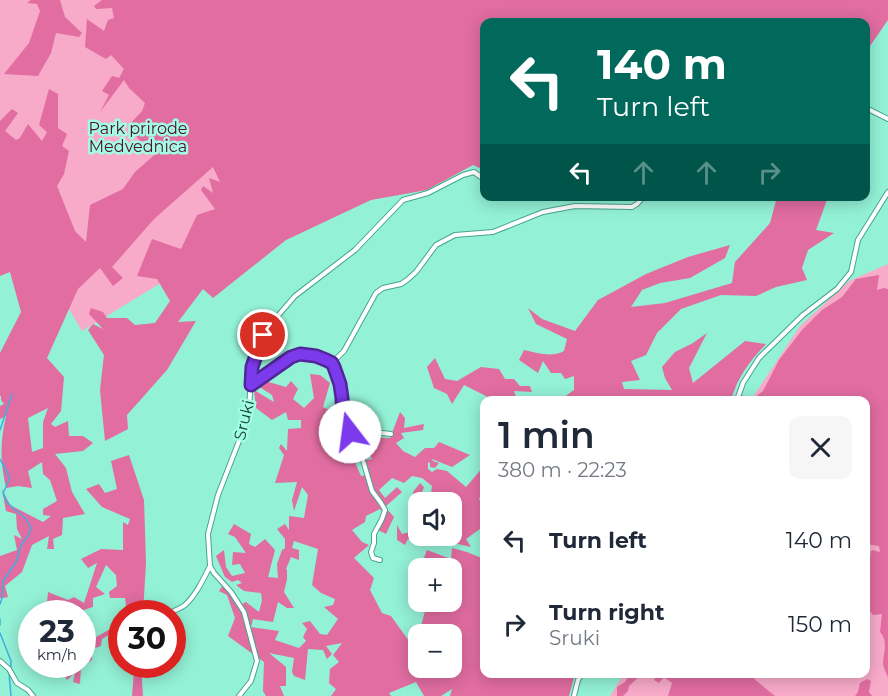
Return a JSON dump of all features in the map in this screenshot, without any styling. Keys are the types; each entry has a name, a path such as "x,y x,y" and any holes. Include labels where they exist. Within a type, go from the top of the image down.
{"street":[{"path":"870,110 888,118"},
{"name":"Sruki","path":"210,566 208,534 210,524 218,495 246,423 252,367 263,335 269,326 295,296 355,250 403,200 428,193 462,175 474,172 480,176"},
{"path":"738,396 743,383 759,358 803,315 837,289 851,272 858,240 888,192"},
{"path":"332,363 344,351 376,293 383,288 401,284 416,272 436,245 454,235 493,232 543,213 575,206 632,207 640,201"},
{"path":"251,385 291,357 300,354 316,356 332,363 340,384 343,425 362,457 372,490 384,510 374,534 371,552 373,558 380,560"},
{"path":"349,432 392,434"},
{"path":"186,604 201,584 210,566"},
{"path":"210,566 244,612 255,651 256,663 253,675 239,696"},
{"path":"0,661 10,670 17,683 33,696"},
{"path":"574,696 579,678"}],"green space":[{"name":"Park prirode Medvednica","path":"0,0 825,0 546,18 480,18 480,44 471,94 82,331 0,192"},
{"path":"31,0 60,0 65,17 82,33 79,37 56,33 51,53 38,76 4,74 29,43 40,11 37,4 27,3"},
{"name":"Park prirode Medvednica","path":"102,0 888,0 888,20 870,46 870,18 480,18 480,168 473,165 427,190 371,200 286,240 213,298 203,289 178,322 196,321 167,370 127,415 128,429 105,441 100,390 104,355 88,330 93,324 103,329 89,314 91,308 103,312 107,318 127,318 135,325 155,323 170,301 157,279 137,276 152,239 181,249 197,215 215,209 201,190 203,186 213,193 209,178 220,182 213,167 154,219 112,267 123,278 113,286 100,268 78,289 47,358 64,377 61,411 51,424 55,427 68,421 69,436 83,436 93,443 83,451 55,454 66,468 72,492 85,514 63,518 62,535 53,539 54,549 47,549 49,536 32,545 22,572 5,586 8,597 0,598 0,556 17,550 14,535 22,539 17,529 16,514 6,511 2,489 10,505 43,522 51,516 43,515 43,509 57,501 50,480 43,474 42,462 28,471 32,488 18,486 6,488 3,469 2,443 6,416 0,419 0,406 4,404 0,396 0,353 21,312 10,272 0,276 0,121 12,109 18,113 5,131 16,140 20,138 28,124 42,141 47,132 39,125 49,89 58,94 58,128 67,134 62,146 69,151 64,174 57,186 75,231 86,242 90,205 123,189 135,172 160,150 156,141 140,141 128,126 142,111 145,103 124,80 100,112 109,95 102,91 112,76 119,78 124,69 111,55 106,59 85,47 87,19 104,31 108,20 114,18 112,8 96,9 94,6","holes":["48,408 43,422 43,448 32,452 28,418"]},
{"path":"776,201 827,201 816,230 834,233 808,250 802,268 807,280 776,287 756,296 721,295 681,309 657,333 646,355 631,361 640,380 622,382 624,389 672,390 662,367 675,352 707,333 689,368 693,383 745,341 766,344 745,370 732,396 566,396 574,390 574,376 565,379 561,373 551,373 543,361 538,373 519,360 524,350 549,355 564,351 567,339 536,324 528,308 542,319 575,331 598,300 646,274 688,257 730,245 725,258 690,278 660,283 642,290 631,307 665,303 732,283 735,262 770,223"},
{"path":"888,264 888,696 610,696 621,678 870,678 870,396 754,396 800,326 849,281"},
{"path":"879,275 877,290 888,289 888,677 883,664 885,643 880,632 882,614 873,615 870,611 870,557 871,551 880,551 879,546 870,545 870,396 757,396 763,391 779,360 802,330 822,310 842,297 856,279"},
{"path":"435,358 445,379 457,381 481,367 499,369 505,379 514,379 520,386 530,386 532,392 514,391 516,396 486,396 464,385 452,404 447,394 434,388 427,367"},
{"path":"310,374 320,375 330,383 323,407 329,410 331,422 342,419 347,430 343,438 351,441 353,452 337,443 331,449 345,464 354,460 361,476 368,475 364,460 372,459 367,450 357,447 355,441 365,444 365,437 390,438 400,412 405,418 404,428 424,424 423,430 401,433 404,438 396,443 403,451 415,457 425,448 434,448 439,442 470,455 452,467 432,459 439,463 435,468 430,467 428,462 428,469 432,472 437,469 447,471 466,487 480,471 480,529 466,539 471,547 462,545 462,492 431,492 432,486 422,478 412,476 404,483 392,478 379,490 385,498 397,487 402,492 385,507 394,517 386,534 376,529 383,513 380,509 366,516 365,522 352,530 362,542 369,545 354,558 374,578 370,590 382,613 391,616 408,640 408,678 462,678 462,624 422,624 425,612 462,612 462,558 451,558 452,548 480,557 480,678 574,678 569,696 450,696 452,689 441,696 424,696 416,682 389,693 391,696 331,696 336,689 329,683 330,669 339,662 333,655 342,643 326,646 332,654 327,659 323,650 308,649 305,680 294,676 292,672 294,658 269,653 286,667 286,686 280,686 284,696 266,696 263,691 264,662 228,636 235,618 227,595 219,591 223,585 242,604 246,602 259,612 261,593 244,591 236,585 242,583 238,580 232,582 225,577 216,556 224,550 226,567 232,576 245,573 240,564 232,565 233,552 246,553 235,537 228,534 234,524 251,534 249,544 255,547 265,539 275,550 268,577 278,578 277,564 285,548 285,539 277,529 285,524 289,530 289,516 304,518 308,495 302,487 294,511 292,500 297,482 275,483 284,455 279,448 281,444 287,451 288,429 301,428 301,420 288,420 286,412 272,420 256,408 254,390 274,402 272,395 258,386 265,381 286,387 291,381 298,389 293,399 304,408 314,398","holes":["294,541 318,549 312,585 321,593 335,599 333,605 324,607 338,619 327,635 320,634 310,621 302,623 307,629 303,637 306,641 299,648 275,640 279,631 251,627 253,619 273,622 278,602 287,608 294,608 284,592 287,579 286,569 291,557 299,560 299,550 292,548"]},
{"path":"129,455 144,500 146,563 144,600 110,598 109,592 117,586 116,575 106,565 96,587 105,594 93,600 85,600 97,563 88,568 81,559 101,549 123,550 123,522 128,525 130,519 102,507 86,489 99,484 105,493 117,489 111,461"},
{"path":"420,483 424,487 422,492 413,492"},
{"path":"397,525 402,534 408,533 405,545 397,540"},
{"path":"427,550 448,558 424,558"},
{"path":"48,592 68,600 47,600"},
{"path":"108,630 108,636 102,639 101,646 96,648 96,637"},
{"path":"74,678 80,678 80,684 73,682"},
{"path":"133,678 142,678 143,696 132,696"},
{"path":"628,678 638,678 623,696 617,696 617,687"},
{"path":"655,678 663,678 659,683 654,680"},
{"path":"665,678 755,678 775,696 668,696 672,683"},
{"path":"867,679 871,681 869,692 872,696 855,696 860,683"}],"waterway":[{"path":"0,430 12,394"},
{"path":"0,459 9,476 3,493 5,498 26,519 31,528 21,545 16,562 3,581 0,604"},
{"path":"0,619 0,625"},
{"path":"0,633 11,661 11,669"},
{"path":"9,673 11,696"}],"route":[{"path":"263,335 252,367 251,385 291,357 300,354 326,360 332,363 340,384 343,425 345,430 350,432"}]}
